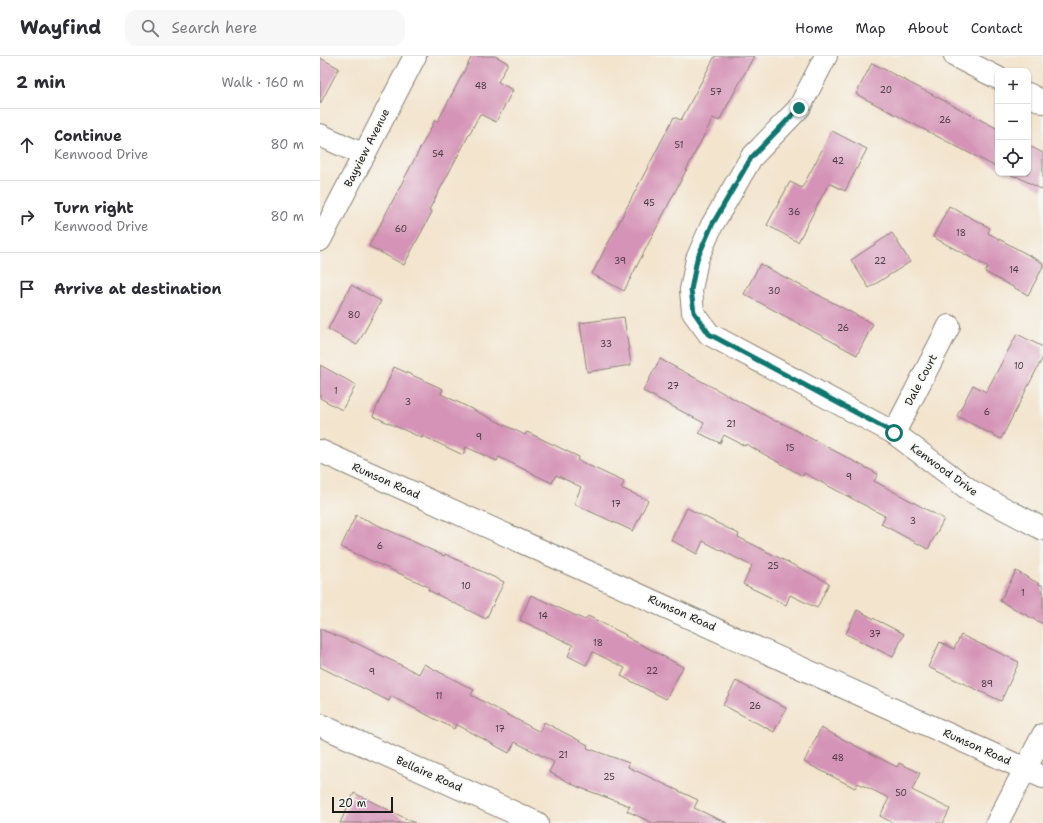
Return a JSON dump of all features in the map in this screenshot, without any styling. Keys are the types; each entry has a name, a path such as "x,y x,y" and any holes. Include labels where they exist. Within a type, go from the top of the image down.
{"street":[{"name":"Bayview Avenue","path":"320,240 415,56"},
{"name":"Kenwood Drive","path":"826,56 799,108 751,158 712,225 697,259 691,290 694,312 709,334 894,433 971,491 1043,529"},
{"path":"955,56 995,76"},
{"path":"1031,96 1043,102"},
{"path":"320,135 364,155"},
{"name":"Dale Court","path":"894,433 949,326"},
{"name":"Rumson Road","path":"320,451 1034,773"},
{"name":"Bellaire Road","path":"320,725 537,823"},
{"path":"997,823 1034,773 1043,735"}],"building":[{"path":"472,56 495,56 508,63 498,82 513,90 496,122 480,114 429,210 432,212 404,265 369,246 435,120 438,121"},
{"path":"715,56 754,56 719,121 713,118 624,291 592,274 674,117 681,120"},
{"path":"320,58 339,68 320,104"},
{"path":"872,63 995,127 995,166 856,94"},
{"path":"832,131 867,149 845,191 829,183 798,242 767,225 790,182 802,188"},
{"path":"1031,147 1043,153 1043,190 1016,176 1031,176"},
{"path":"949,206 990,228 988,233 1043,263 1043,267 1028,295 985,272 988,267 933,237"},
{"path":"892,233 910,262 869,288 851,260"},
{"path":"760,264 873,324 857,355 744,294"},
{"path":"351,285 381,301 357,345 328,329"},
{"path":"624,317 631,365 587,372 580,323"},
{"path":"1017,334 1043,347 1043,357 1001,439 957,416 973,385 986,392"},
{"path":"660,359 878,474 874,481 944,519 928,549 881,524 885,516 804,473 803,476 746,444 745,446 724,435 720,443 699,433 704,423 643,391"},
{"path":"320,365 356,385 342,410 320,398"},
{"path":"394,367 443,389 441,394 525,435 527,432 579,457 577,460 624,482 621,488 648,500 633,531 574,504 581,487 556,475 552,483 499,457 497,461 466,447 463,455 423,436 422,438 373,416"},
{"path":"687,508 739,534 738,537 829,583 817,608 790,595 786,605 743,584 752,566 703,541 697,554 671,540"},
{"path":"356,515 504,582 486,619 428,590 429,587 341,547"},
{"path":"1016,571 1043,586 1043,624 1000,601"},
{"path":"531,595 585,620 588,616 626,635 625,636 683,667 666,699 621,676 625,668 593,652 586,665 568,656 573,645 520,620"},
{"path":"857,610 904,634 893,657 846,634"},
{"path":"320,629 354,642 419,674 424,664 474,690 471,695 540,732 544,722 588,745 587,748 629,763 628,767 698,800 694,808 727,823 653,823 627,811 630,806 578,787 549,772 554,762 515,742 509,753 456,724 454,729 391,696 389,701 320,667"},
{"path":"961,635 1019,662 1001,701 928,667 940,642 954,649"},
{"path":"736,681 786,708 774,732 723,705"},
{"path":"821,728 897,767 899,763 920,773 912,790 950,809 943,823 893,823 880,816 889,798 858,783 855,788 804,762"},
{"path":"354,793 415,823 340,823"}],"route":[{"path":"799,108 751,158 712,225 697,259 691,290 694,312 709,334 894,433"}]}
